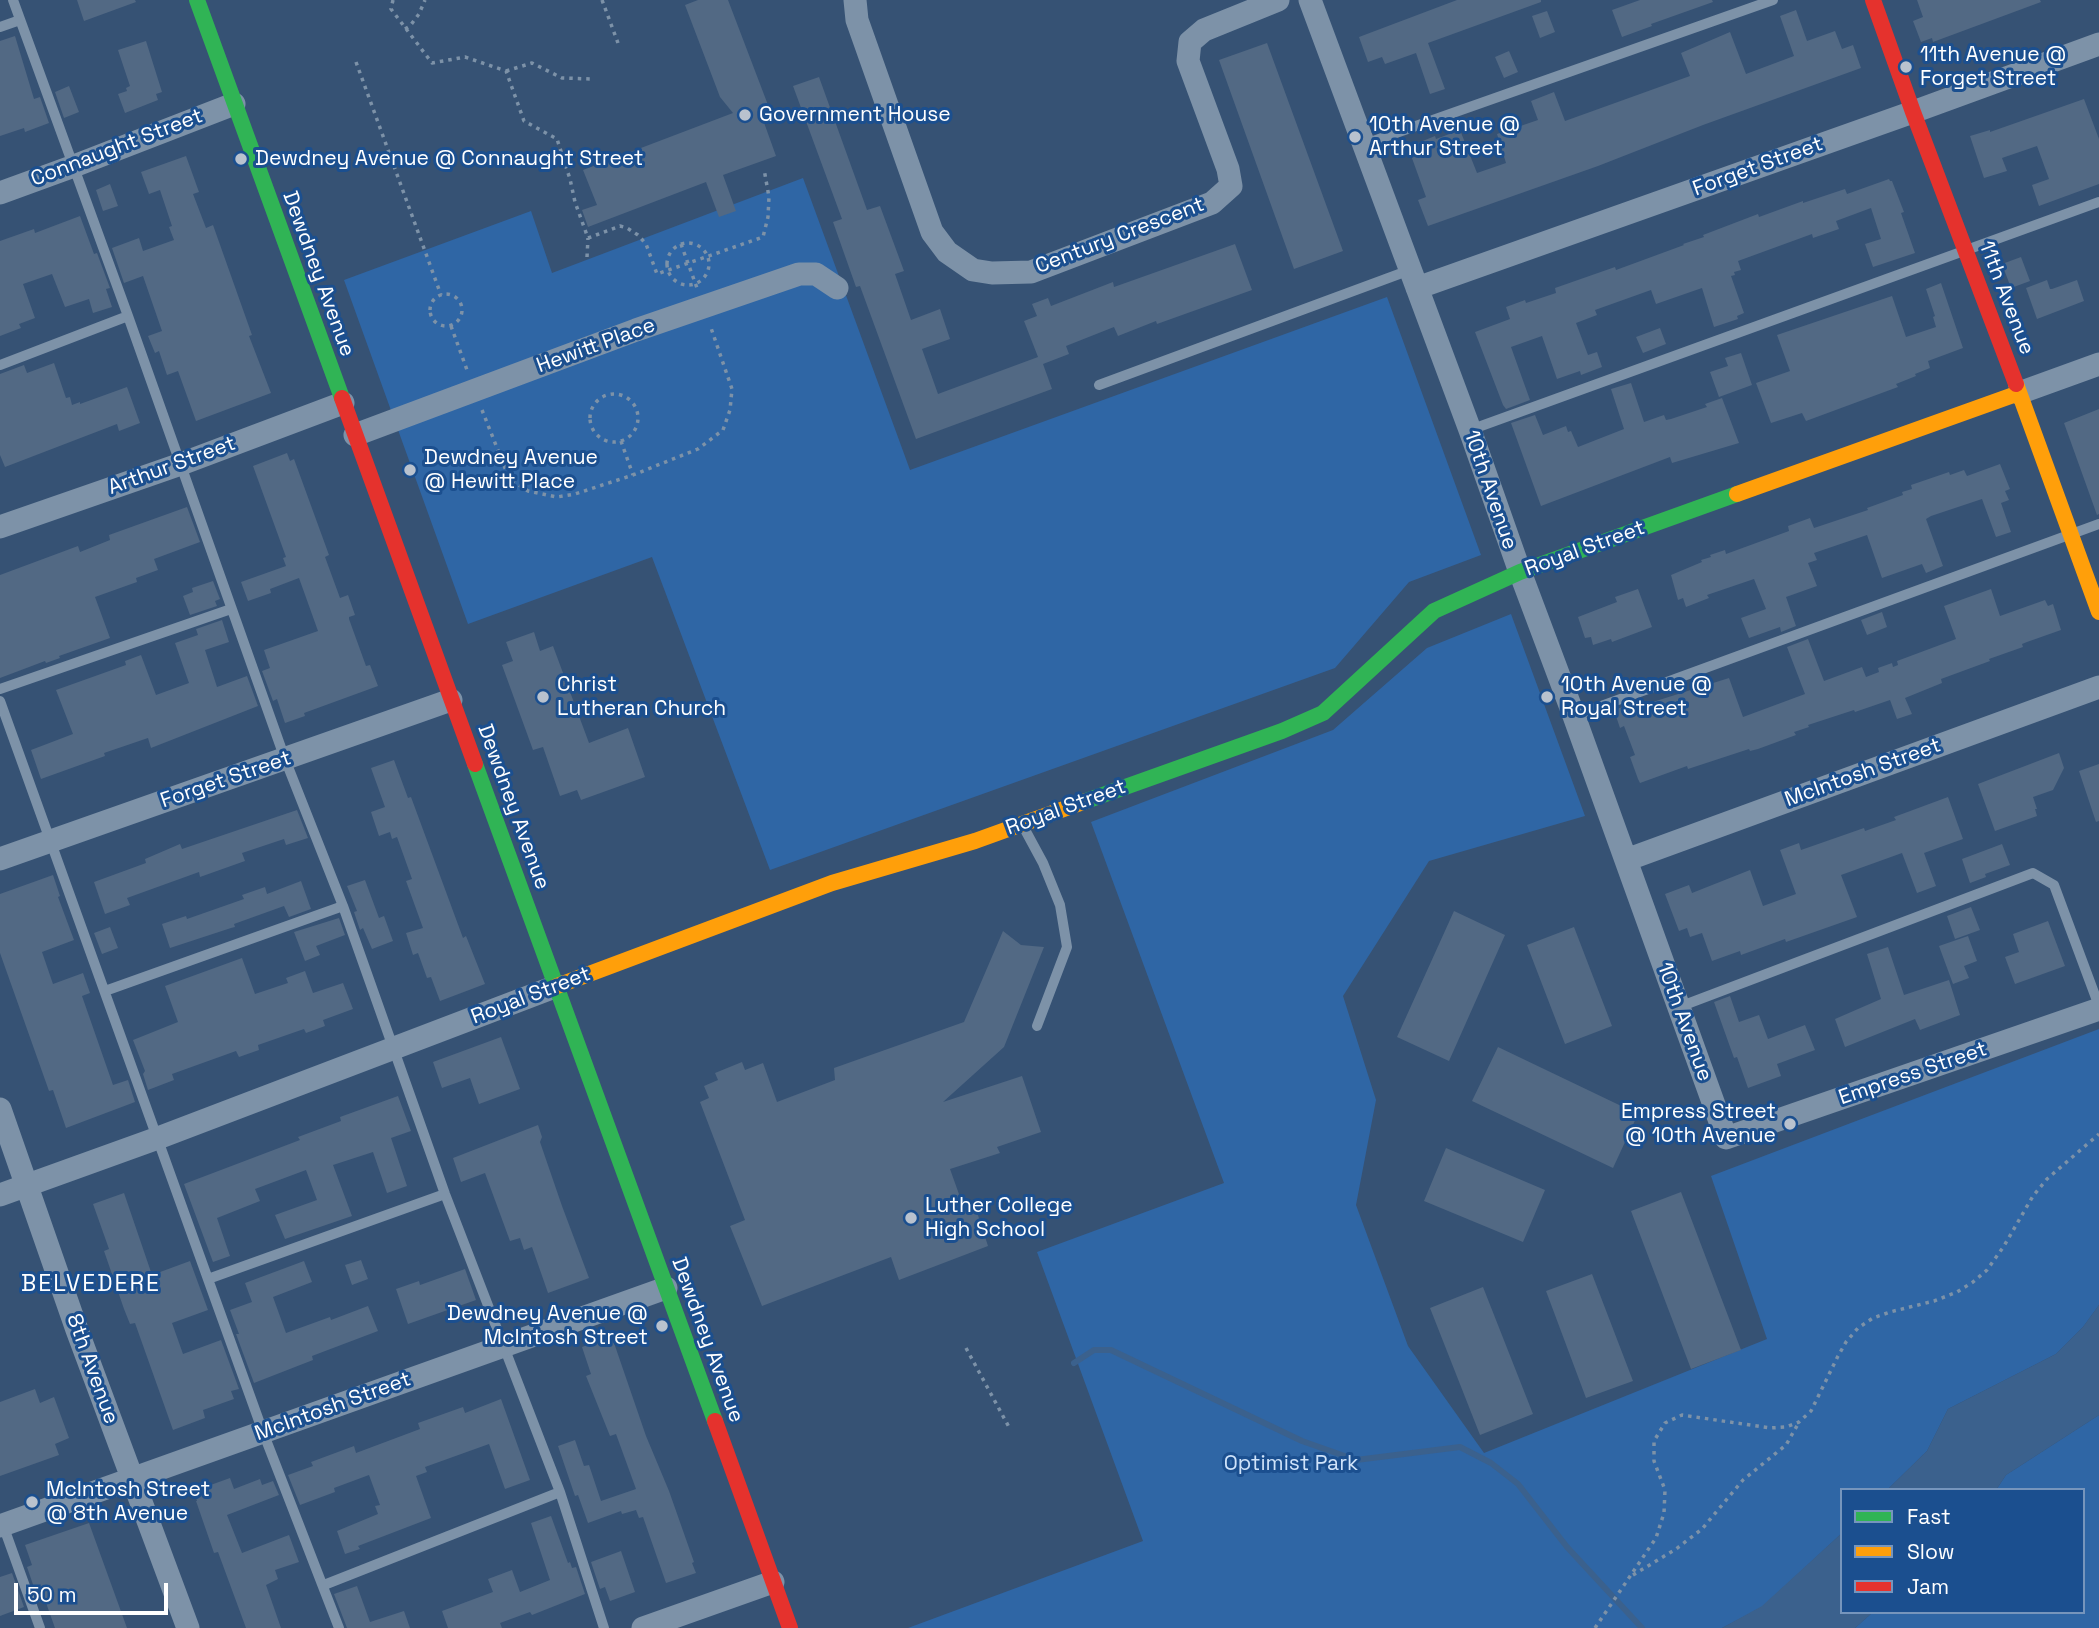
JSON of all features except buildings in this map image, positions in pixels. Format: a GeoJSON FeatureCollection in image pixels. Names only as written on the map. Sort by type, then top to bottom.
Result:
{"type":"FeatureCollection","features":[{"type":"Feature","properties":{"kind":"street","name":"Dewdney Avenue"},"geometry":{"type":"LineString","coordinates":[[197,0],[790,1628]]}},
{"type":"Feature","properties":{"kind":"street","name":"Century Crescent"},"geometry":{"type":"LineString","coordinates":[[855,0],[857,20],[932,232],[947,252],[972,270],[1031,272],[1212,203],[1231,186],[1228,169],[1188,61],[1190,42],[1203,30],[1278,0]]}},
{"type":"Feature","properties":{"kind":"street","name":"10th Avenue"},"geometry":{"type":"LineString","coordinates":[[1311,0],[1726,1138]]}},
{"type":"Feature","properties":{"kind":"street","name":"11th Avenue"},"geometry":{"type":"LineString","coordinates":[[1873,0],[2099,612]]}},
{"type":"Feature","properties":{"kind":"street","name":"Forget Street"},"geometry":{"type":"LineString","coordinates":[[1414,279],[1913,112],[2099,44]]}},
{"type":"Feature","properties":{"kind":"street","name":"Connaught Street"},"geometry":{"type":"LineString","coordinates":[[0,192],[234,104]]}},
{"type":"Feature","properties":{"kind":"street","name":"Hewitt Place"},"geometry":{"type":"LineString","coordinates":[[355,435],[636,330],[799,274],[816,274],[837,288]]}},
{"type":"Feature","properties":{"kind":"street","name":"Royal Street"},"geometry":{"type":"LineString","coordinates":[[0,1195],[158,1138],[832,883],[975,841],[1282,730],[1323,713],[1434,611],[1520,572],[2099,364]]}},
{"type":"Feature","properties":{"kind":"street","name":"Arthur Street"},"geometry":{"type":"LineString","coordinates":[[0,527],[343,403]]}},
{"type":"Feature","properties":{"kind":"street","name":"McIntosh Street"},"geometry":{"type":"LineString","coordinates":[[1626,860],[2099,687]]}},
{"type":"Feature","properties":{"kind":"street","name":"Forget Street"},"geometry":{"type":"LineString","coordinates":[[0,859],[451,700]]}},
{"type":"Feature","properties":{"kind":"street","name":"Empress Street"},"geometry":{"type":"LineString","coordinates":[[1726,1138],[2099,1007]]}},
{"type":"Feature","properties":{"kind":"street","name":"8th Avenue"},"geometry":{"type":"LineString","coordinates":[[0,1110],[77,1329],[188,1628]]}},
{"type":"Feature","properties":{"kind":"street","name":"McIntosh Street"},"geometry":{"type":"LineString","coordinates":[[1,1526],[666,1288]]}},
{"type":"Feature","properties":{"kind":"street"},"geometry":{"type":"LineString","coordinates":[[643,1628],[773,1582]]}},
{"type":"Feature","properties":{"kind":"lane"},"geometry":{"type":"LineString","coordinates":[[13,0],[285,759],[343,906],[502,1346],[560,1492],[604,1628]]}},
{"type":"Feature","properties":{"kind":"lane"},"geometry":{"type":"LineString","coordinates":[[1362,145],[1773,0]]}},
{"type":"Feature","properties":{"kind":"lane"},"geometry":{"type":"LineString","coordinates":[[0,27],[20,20]]}},
{"type":"Feature","properties":{"kind":"lane"},"geometry":{"type":"LineString","coordinates":[[1470,430],[2099,202]]}},
{"type":"Feature","properties":{"kind":"lane"},"geometry":{"type":"LineString","coordinates":[[1099,385],[1414,279]]}},
{"type":"Feature","properties":{"kind":"lane"},"geometry":{"type":"LineString","coordinates":[[0,365],[128,316]]}},
{"type":"Feature","properties":{"kind":"lane"},"geometry":{"type":"LineString","coordinates":[[1574,716],[2099,524]]}},
{"type":"Feature","properties":{"kind":"lane"},"geometry":{"type":"LineString","coordinates":[[0,689],[231,610]]}},
{"type":"Feature","properties":{"kind":"lane"},"geometry":{"type":"LineString","coordinates":[[0,701],[262,1432],[339,1628]]}},
{"type":"Feature","properties":{"kind":"lane"},"geometry":{"type":"LineString","coordinates":[[1022,824],[1043,863],[1060,905],[1067,947],[1037,1026]]}},
{"type":"Feature","properties":{"kind":"lane"},"geometry":{"type":"LineString","coordinates":[[1679,1007],[2033,873],[2054,885],[2099,1007]]}},
{"type":"Feature","properties":{"kind":"lane"},"geometry":{"type":"LineString","coordinates":[[105,991],[343,906]]}},
{"type":"Feature","properties":{"kind":"lane"},"geometry":{"type":"LineString","coordinates":[[208,1279],[445,1194]]}},
{"type":"Feature","properties":{"kind":"lane"},"geometry":{"type":"LineString","coordinates":[[324,1585],[560,1492]]}},
{"type":"Feature","properties":{"kind":"lane"},"geometry":{"type":"LineString","coordinates":[[1,1526],[40,1628]]}},
{"type":"Feature","properties":{"kind":"path"},"geometry":{"type":"LineString","coordinates":[[393,0],[391,9],[432,63],[465,57],[506,71],[533,63],[562,78],[592,79]]}},
{"type":"Feature","properties":{"kind":"path"},"geometry":{"type":"LineString","coordinates":[[405,29],[419,14],[425,0]]}},
{"type":"Feature","properties":{"kind":"path"},"geometry":{"type":"LineString","coordinates":[[602,0],[618,43]]}},
{"type":"Feature","properties":{"kind":"path"},"geometry":{"type":"LineString","coordinates":[[356,62],[441,295]]}},
{"type":"Feature","properties":{"kind":"path"},"geometry":{"type":"LineString","coordinates":[[506,71],[524,121],[557,139],[588,238],[587,257]]}},
{"type":"Feature","properties":{"kind":"path"},"geometry":{"type":"LineString","coordinates":[[588,238],[620,226],[627,228],[646,244],[657,274],[763,237],[769,197],[764,169]]}},
{"type":"Feature","properties":{"kind":"path"},"geometry":{"type":"LineString","coordinates":[[451,326],[505,468],[514,482],[528,491],[557,497],[575,494],[633,475],[698,449],[723,430],[730,410],[732,389],[681,244]]}},
{"type":"Feature","properties":{"kind":"path"},"geometry":{"type":"LineString","coordinates":[[681,244],[697,245],[708,257],[710,265],[707,273],[695,284],[679,283],[672,278],[668,270],[669,254],[681,244]]}},
{"type":"Feature","properties":{"kind":"path"},"geometry":{"type":"LineString","coordinates":[[449,294],[457,298],[461,305],[463,313],[459,321],[451,326],[439,324],[431,315],[432,303],[441,295],[449,294]]}},
{"type":"Feature","properties":{"kind":"path"},"geometry":{"type":"LineString","coordinates":[[607,394],[624,395],[636,407],[639,416],[633,433],[621,441],[609,442],[601,438],[591,426],[593,405],[607,394]]}},
{"type":"Feature","properties":{"kind":"path"},"geometry":{"type":"LineString","coordinates":[[621,441],[633,475]]}},
{"type":"Feature","properties":{"kind":"path"},"geometry":{"type":"LineString","coordinates":[[1630,1577],[1676,1549],[1702,1529],[1743,1480],[1786,1445],[1799,1422],[1811,1411],[1838,1356],[1858,1328],[1873,1318],[1934,1301],[1973,1282],[1987,1270],[2004,1247],[2040,1187],[2099,1134]]}},
{"type":"Feature","properties":{"kind":"path"},"geometry":{"type":"LineString","coordinates":[[966,1348],[1010,1429]]}},
{"type":"Feature","properties":{"kind":"path"},"geometry":{"type":"LineString","coordinates":[[1595,1628],[1656,1538],[1664,1513],[1665,1490],[1654,1461],[1654,1441],[1665,1423],[1682,1415],[1770,1428],[1786,1427],[1799,1422]]}},
{"type":"Feature","properties":{"kind":"green space"},"geometry":{"type":"Polygon","coordinates":[[[803,178],[910,470],[1387,297],[1481,555],[1409,582],[1335,668],[770,870],[652,557],[468,624],[344,280],[531,211],[552,273],[803,178]]]}},
{"type":"Feature","properties":{"kind":"green space","name":"Optimist Park"},"geometry":{"type":"Polygon","coordinates":[[[1511,614],[1585,816],[1429,861],[1343,996],[1376,1100],[1356,1205],[1408,1346],[1484,1453],[1767,1339],[1711,1176],[2099,1029],[2099,1305],[2083,1327],[2056,1354],[1948,1409],[1927,1451],[1889,1488],[1840,1488],[1840,1535],[1762,1607],[1722,1628],[908,1628],[1143,1541],[1037,1252],[1224,1183],[1091,822],[1333,730],[1427,648],[1511,614]]]}},
{"type":"Feature","properties":{"kind":"green space"},"geometry":{"type":"Polygon","coordinates":[[[2099,1415],[2099,1628],[1855,1628],[1871,1614],[2085,1614],[2085,1488],[1997,1488],[2006,1475],[2099,1415]]]}},
{"type":"Feature","properties":{"kind":"shaded area"},"geometry":{"type":"Polygon","coordinates":[[[2099,1305],[2099,1415],[2006,1475],[1997,1488],[1889,1488],[1927,1451],[1948,1409],[2056,1354],[2083,1327],[2099,1305]]]}},
{"type":"Feature","properties":{"kind":"shaded area"},"geometry":{"type":"Polygon","coordinates":[[[1840,1535],[1840,1614],[1871,1614],[1855,1628],[1722,1628],[1762,1606],[1840,1535]]]}},
{"type":"Feature","properties":{"kind":"waterway"},"geometry":{"type":"LineString","coordinates":[[1074,1363],[1094,1350],[1111,1350],[1302,1441],[1356,1460],[1460,1447],[1491,1463],[1518,1484],[1567,1547],[1642,1628]]}},
{"type":"Feature","properties":{"kind":"traffic: fast"},"geometry":{"type":"LineString","coordinates":[[197,0],[342,398]]}},
{"type":"Feature","properties":{"kind":"traffic: fast"},"geometry":{"type":"LineString","coordinates":[[1086,801],[1282,731],[1323,713],[1434,611],[1520,572],[1737,494]]}},
{"type":"Feature","properties":{"kind":"traffic: fast"},"geometry":{"type":"LineString","coordinates":[[475,764],[715,1421]]}},
{"type":"Feature","properties":{"kind":"traffic: slow"},"geometry":{"type":"LineString","coordinates":[[2016,384],[2099,612]]}},
{"type":"Feature","properties":{"kind":"traffic: slow"},"geometry":{"type":"LineString","coordinates":[[1737,494],[2019,393]]}},
{"type":"Feature","properties":{"kind":"traffic: slow"},"geometry":{"type":"LineString","coordinates":[[557,986],[832,883],[975,841],[1086,801]]}},
{"type":"Feature","properties":{"kind":"traffic: jam"},"geometry":{"type":"LineString","coordinates":[[1873,0],[2016,384]]}},
{"type":"Feature","properties":{"kind":"traffic: jam"},"geometry":{"type":"LineString","coordinates":[[342,398],[475,764]]}},
{"type":"Feature","properties":{"kind":"traffic: jam"},"geometry":{"type":"LineString","coordinates":[[715,1421],[790,1628]]}},
{"type":"Feature","properties":{"kind":"place","name":"11th Avenue @ Forget Street"},"geometry":{"type":"Point","coordinates":[1906,67]}},
{"type":"Feature","properties":{"kind":"place","name":"Government House"},"geometry":{"type":"Point","coordinates":[745,115]}},
{"type":"Feature","properties":{"kind":"place","name":"10th Avenue @ Arthur Street"},"geometry":{"type":"Point","coordinates":[1355,137]}},
{"type":"Feature","properties":{"kind":"place","name":"Dewdney Avenue @ Connaught Street"},"geometry":{"type":"Point","coordinates":[241,159]}},
{"type":"Feature","properties":{"kind":"place","name":"Dewdney Avenue @ Hewitt Place"},"geometry":{"type":"Point","coordinates":[410,470]}},
{"type":"Feature","properties":{"kind":"place","name":"Christ Lutheran Church"},"geometry":{"type":"Point","coordinates":[543,697]}},
{"type":"Feature","properties":{"kind":"place","name":"10th Avenue @ Royal Street"},"geometry":{"type":"Point","coordinates":[1547,697]}},
{"type":"Feature","properties":{"kind":"place","name":"Empress Street @ 10th Avenue"},"geometry":{"type":"Point","coordinates":[1790,1124]}},
{"type":"Feature","properties":{"kind":"place","name":"Luther College High School"},"geometry":{"type":"Point","coordinates":[911,1218]}},
{"type":"Feature","properties":{"kind":"place","name":"Dewdney Avenue @ McIntosh Street"},"geometry":{"type":"Point","coordinates":[662,1326]}},
{"type":"Feature","properties":{"kind":"place","name":"McIntosh Street @ 8th Avenue"},"geometry":{"type":"Point","coordinates":[32,1502]}},
{"type":"Feature","properties":{"kind":"district","name":"BELVEDERE"},"geometry":{"type":"Point","coordinates":[91,1285]}}]}
